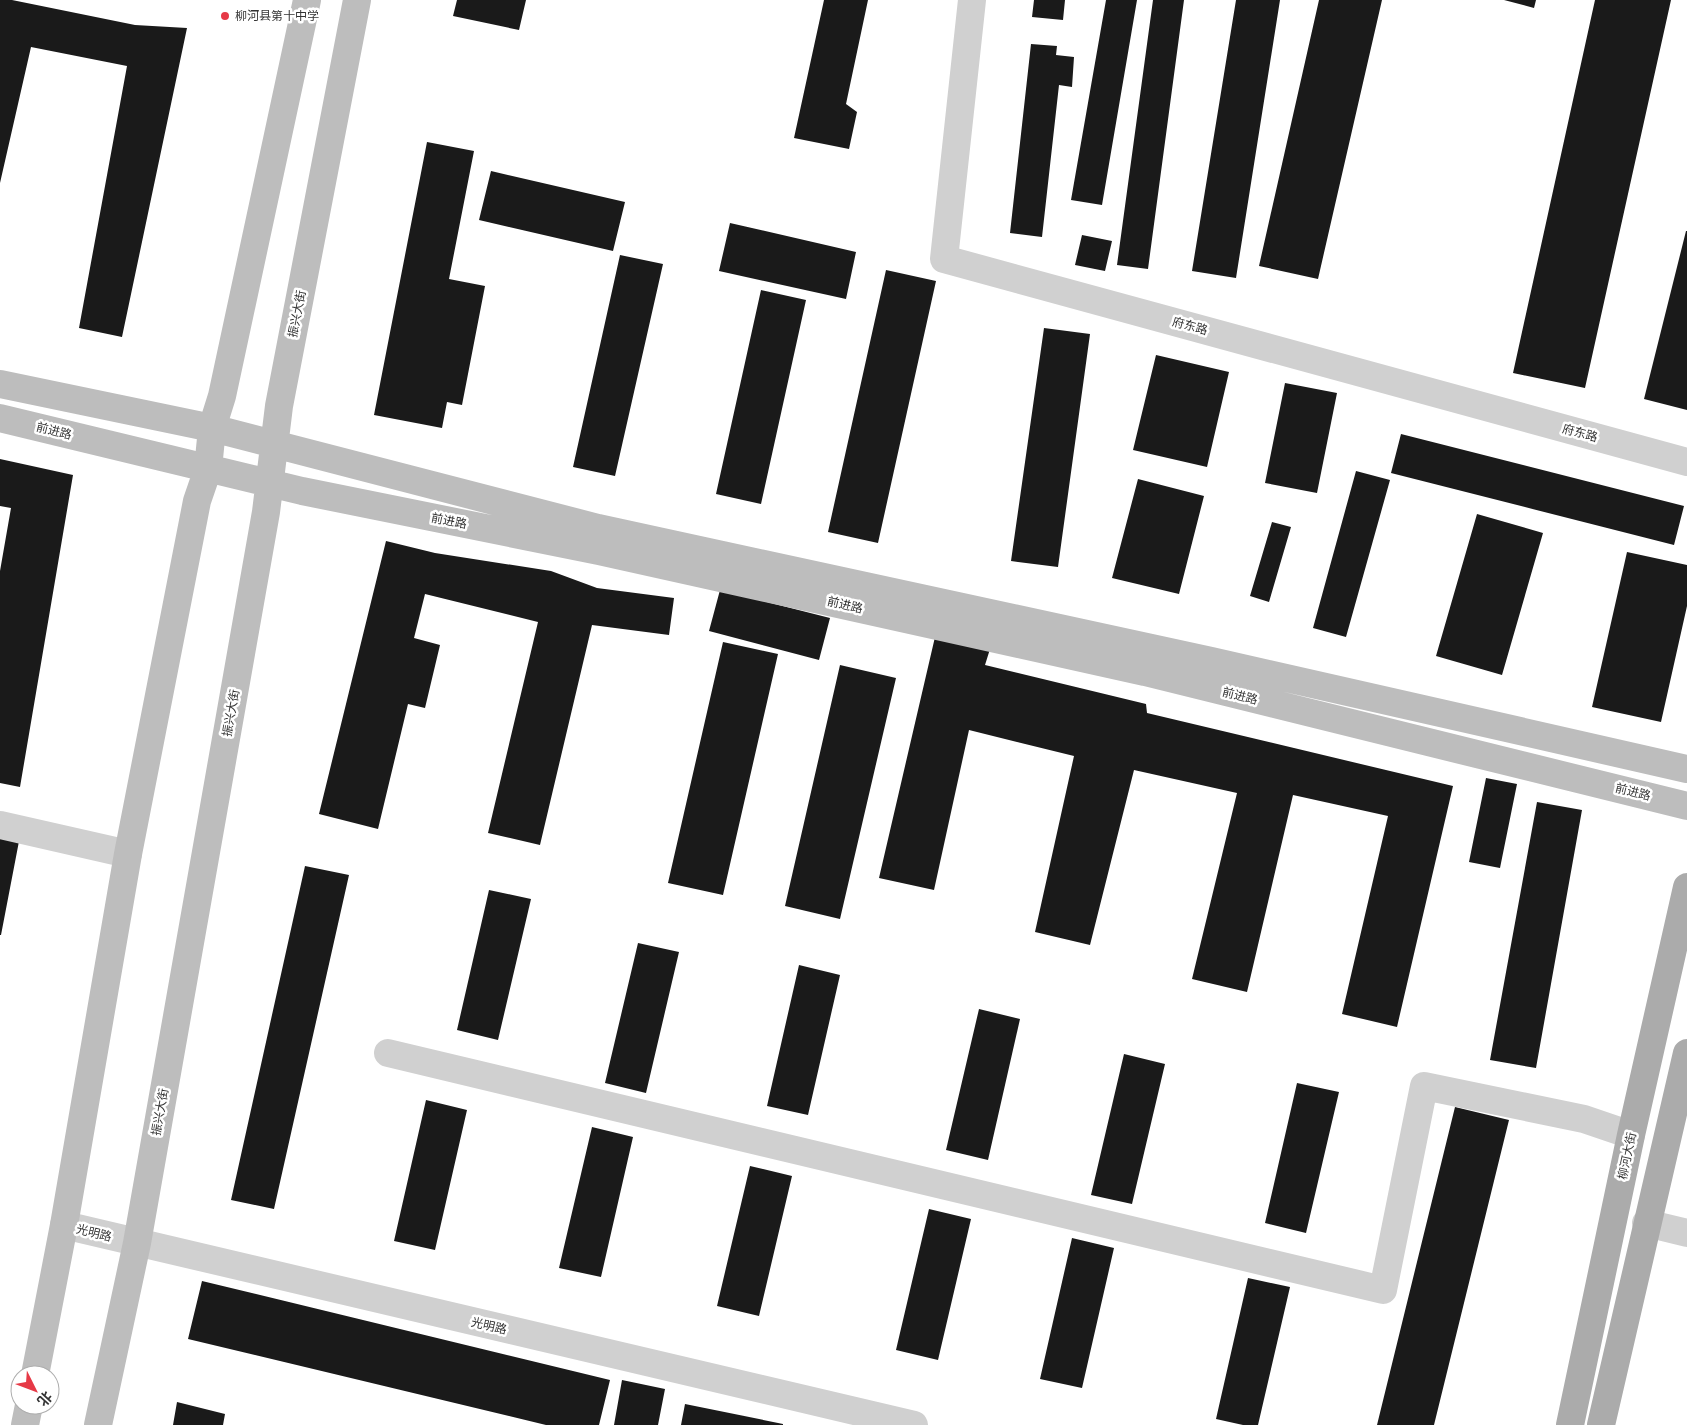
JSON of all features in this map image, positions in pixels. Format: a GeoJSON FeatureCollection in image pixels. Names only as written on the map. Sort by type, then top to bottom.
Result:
{"type":"FeatureCollection","features":[{"type":"Feature","properties":{"kind":"main road","name":"柳河大街"},"geometry":{"type":"LineString","coordinates":[[1570,1425],[1631,1135],[1687,887]]}},
{"type":"Feature","properties":{"kind":"main road"},"geometry":{"type":"LineString","coordinates":[[1601,1425],[1646,1223],[1687,1054]]}},
{"type":"Feature","properties":{"kind":"street"},"geometry":{"type":"LineString","coordinates":[[37,1365],[64,1225],[128,854],[197,501],[208,469],[212,428],[222,396],[306,0]]}},
{"type":"Feature","properties":{"kind":"street","name":"振兴大街"},"geometry":{"type":"LineString","coordinates":[[98,1425],[137,1243],[270,484],[281,396],[357,0]]}},
{"type":"Feature","properties":{"kind":"street","name":"府东路"},"geometry":{"type":"LineString","coordinates":[[972,0],[944,259],[1687,462]]}},
{"type":"Feature","properties":{"kind":"street","name":"前进路"},"geometry":{"type":"LineString","coordinates":[[0,384],[212,428],[275,446],[598,528],[1211,661],[1687,769]]}},
{"type":"Feature","properties":{"kind":"street","name":"前进路"},"geometry":{"type":"LineString","coordinates":[[0,418],[270,484],[599,551],[1135,670],[1687,806]]}},
{"type":"Feature","properties":{"kind":"street"},"geometry":{"type":"LineString","coordinates":[[0,824],[128,854]]}},
{"type":"Feature","properties":{"kind":"street"},"geometry":{"type":"LineString","coordinates":[[388,1053],[1383,1290],[1424,1086],[1584,1119],[1631,1135]]}},
{"type":"Feature","properties":{"kind":"street"},"geometry":{"type":"LineString","coordinates":[[1646,1223],[1687,1233]]}},
{"type":"Feature","properties":{"kind":"street","name":"光明路"},"geometry":{"type":"LineString","coordinates":[[64,1225],[914,1425]]}},
{"type":"Feature","properties":{"kind":"building"},"geometry":{"type":"Polygon","coordinates":[[[0,0],[12,0],[135,25],[187,28],[122,337],[79,328],[127,66],[31,47],[0,183],[0,0]]]}},
{"type":"Feature","properties":{"kind":"building"},"geometry":{"type":"Polygon","coordinates":[[[457,0],[526,0],[519,30],[453,16],[457,0]]]}},
{"type":"Feature","properties":{"kind":"building"},"geometry":{"type":"Polygon","coordinates":[[[824,0],[868,0],[846,104],[857,112],[849,149],[794,138],[824,0]]]}},
{"type":"Feature","properties":{"kind":"building"},"geometry":{"type":"Polygon","coordinates":[[[1034,0],[1065,0],[1063,20],[1032,17],[1034,0]]]}},
{"type":"Feature","properties":{"kind":"building"},"geometry":{"type":"Polygon","coordinates":[[[1106,0],[1137,0],[1102,205],[1071,200],[1106,0]]]}},
{"type":"Feature","properties":{"kind":"building"},"geometry":{"type":"Polygon","coordinates":[[[1153,0],[1184,0],[1148,269],[1117,265],[1153,0]]]}},
{"type":"Feature","properties":{"kind":"building"},"geometry":{"type":"Polygon","coordinates":[[[1236,0],[1280,0],[1236,278],[1192,271],[1236,0]]]}},
{"type":"Feature","properties":{"kind":"building"},"geometry":{"type":"Polygon","coordinates":[[[1319,0],[1382,0],[1318,279],[1259,266],[1319,0]]]}},
{"type":"Feature","properties":{"kind":"building"},"geometry":{"type":"Polygon","coordinates":[[[1504,0],[1536,0],[1534,8],[1504,0]]]}},
{"type":"Feature","properties":{"kind":"building"},"geometry":{"type":"Polygon","coordinates":[[[1595,0],[1671,0],[1585,388],[1513,373],[1595,0]]]}},
{"type":"Feature","properties":{"kind":"building"},"geometry":{"type":"Polygon","coordinates":[[[1031,44],[1057,46],[1056,55],[1074,57],[1072,87],[1059,85],[1042,237],[1010,233],[1031,44]]]}},
{"type":"Feature","properties":{"kind":"building"},"geometry":{"type":"Polygon","coordinates":[[[427,142],[474,151],[449,279],[485,286],[462,405],[447,402],[442,428],[374,415],[427,142]]]}},
{"type":"Feature","properties":{"kind":"building"},"geometry":{"type":"Polygon","coordinates":[[[491,171],[625,202],[613,251],[479,220],[491,171]]]}},
{"type":"Feature","properties":{"kind":"building"},"geometry":{"type":"Polygon","coordinates":[[[730,223],[856,252],[846,299],[719,271],[730,223]]]}},
{"type":"Feature","properties":{"kind":"building"},"geometry":{"type":"Polygon","coordinates":[[[1687,231],[1687,410],[1644,399],[1687,231]]]}},
{"type":"Feature","properties":{"kind":"building"},"geometry":{"type":"Polygon","coordinates":[[[1082,235],[1112,241],[1105,271],[1075,265],[1082,235]]]}},
{"type":"Feature","properties":{"kind":"building"},"geometry":{"type":"Polygon","coordinates":[[[620,255],[663,264],[615,476],[573,467],[620,255]]]}},
{"type":"Feature","properties":{"kind":"building"},"geometry":{"type":"Polygon","coordinates":[[[886,270],[936,281],[878,543],[828,532],[886,270]]]}},
{"type":"Feature","properties":{"kind":"building"},"geometry":{"type":"Polygon","coordinates":[[[761,290],[806,300],[761,504],[716,494],[761,290]]]}},
{"type":"Feature","properties":{"kind":"building"},"geometry":{"type":"Polygon","coordinates":[[[1044,328],[1090,334],[1058,567],[1011,561],[1044,328]]]}},
{"type":"Feature","properties":{"kind":"building"},"geometry":{"type":"Polygon","coordinates":[[[1156,355],[1229,372],[1207,467],[1133,450],[1156,355]]]}},
{"type":"Feature","properties":{"kind":"building"},"geometry":{"type":"Polygon","coordinates":[[[1285,383],[1337,393],[1317,493],[1265,483],[1285,383]]]}},
{"type":"Feature","properties":{"kind":"building"},"geometry":{"type":"Polygon","coordinates":[[[1401,434],[1684,506],[1674,545],[1391,473],[1401,434]]]}},
{"type":"Feature","properties":{"kind":"building"},"geometry":{"type":"Polygon","coordinates":[[[0,459],[73,475],[20,787],[0,783],[0,571],[11,508],[0,506],[0,459]]]}},
{"type":"Feature","properties":{"kind":"building"},"geometry":{"type":"Polygon","coordinates":[[[1356,471],[1390,480],[1346,637],[1313,628],[1356,471]]]}},
{"type":"Feature","properties":{"kind":"building"},"geometry":{"type":"Polygon","coordinates":[[[1138,479],[1204,496],[1179,594],[1112,578],[1138,479]]]}},
{"type":"Feature","properties":{"kind":"building"},"geometry":{"type":"Polygon","coordinates":[[[1477,514],[1543,533],[1502,675],[1436,656],[1477,514]]]}},
{"type":"Feature","properties":{"kind":"building"},"geometry":{"type":"Polygon","coordinates":[[[1272,522],[1291,527],[1269,602],[1250,596],[1272,522]]]}},
{"type":"Feature","properties":{"kind":"building"},"geometry":{"type":"Polygon","coordinates":[[[386,541],[435,553],[551,571],[597,588],[674,598],[669,635],[592,625],[540,845],[488,833],[538,622],[425,594],[414,638],[440,645],[425,708],[408,704],[378,829],[319,814],[386,541]]]}},
{"type":"Feature","properties":{"kind":"building"},"geometry":{"type":"Polygon","coordinates":[[[1627,552],[1687,565],[1687,606],[1661,722],[1592,707],[1627,552]]]}},
{"type":"Feature","properties":{"kind":"building"},"geometry":{"type":"Polygon","coordinates":[[[720,590],[830,618],[819,660],[709,631],[720,590]]]}},
{"type":"Feature","properties":{"kind":"building"},"geometry":{"type":"Polygon","coordinates":[[[935,637],[990,649],[985,665],[1146,704],[1147,713],[1453,786],[1397,1027],[1342,1014],[1388,816],[1293,795],[1247,992],[1192,979],[1237,793],[1134,770],[1090,945],[1035,932],[1074,756],[969,730],[934,890],[879,878],[935,637]]]}},
{"type":"Feature","properties":{"kind":"building"},"geometry":{"type":"Polygon","coordinates":[[[723,642],[778,654],[723,895],[668,883],[723,642]]]}},
{"type":"Feature","properties":{"kind":"building"},"geometry":{"type":"Polygon","coordinates":[[[840,665],[896,678],[840,919],[785,906],[840,665]]]}},
{"type":"Feature","properties":{"kind":"building"},"geometry":{"type":"Polygon","coordinates":[[[1486,778],[1517,784],[1500,868],[1469,862],[1486,778]]]}},
{"type":"Feature","properties":{"kind":"building"},"geometry":{"type":"Polygon","coordinates":[[[1537,802],[1582,810],[1536,1068],[1490,1060],[1537,802]]]}},
{"type":"Feature","properties":{"kind":"building"},"geometry":{"type":"Polygon","coordinates":[[[0,832],[20,836],[1,935],[0,935],[0,832]]]}},
{"type":"Feature","properties":{"kind":"building"},"geometry":{"type":"Polygon","coordinates":[[[305,866],[349,875],[274,1209],[231,1200],[305,866]]]}},
{"type":"Feature","properties":{"kind":"building"},"geometry":{"type":"Polygon","coordinates":[[[489,890],[531,899],[498,1040],[457,1030],[489,890]]]}},
{"type":"Feature","properties":{"kind":"building"},"geometry":{"type":"Polygon","coordinates":[[[638,943],[679,952],[646,1093],[605,1083],[638,943]]]}},
{"type":"Feature","properties":{"kind":"building"},"geometry":{"type":"Polygon","coordinates":[[[799,965],[840,975],[808,1115],[767,1106],[799,965]]]}},
{"type":"Feature","properties":{"kind":"building"},"geometry":{"type":"Polygon","coordinates":[[[979,1009],[1020,1019],[988,1160],[946,1150],[979,1009]]]}},
{"type":"Feature","properties":{"kind":"building"},"geometry":{"type":"Polygon","coordinates":[[[1124,1054],[1165,1064],[1132,1204],[1091,1195],[1124,1054]]]}},
{"type":"Feature","properties":{"kind":"building"},"geometry":{"type":"Polygon","coordinates":[[[1297,1083],[1339,1092],[1306,1233],[1265,1223],[1297,1083]]]}},
{"type":"Feature","properties":{"kind":"building"},"geometry":{"type":"Polygon","coordinates":[[[426,1100],[467,1110],[435,1250],[394,1241],[426,1100]]]}},
{"type":"Feature","properties":{"kind":"building"},"geometry":{"type":"Polygon","coordinates":[[[1455,1107],[1509,1120],[1434,1425],[1377,1425],[1455,1107]]]}},
{"type":"Feature","properties":{"kind":"building"},"geometry":{"type":"Polygon","coordinates":[[[592,1127],[633,1137],[601,1277],[559,1268],[592,1127]]]}},
{"type":"Feature","properties":{"kind":"building"},"geometry":{"type":"Polygon","coordinates":[[[750,1166],[792,1176],[759,1316],[717,1306],[750,1166]]]}},
{"type":"Feature","properties":{"kind":"building"},"geometry":{"type":"Polygon","coordinates":[[[929,1209],[971,1219],[938,1360],[896,1350],[929,1209]]]}},
{"type":"Feature","properties":{"kind":"building"},"geometry":{"type":"Polygon","coordinates":[[[1072,1238],[1114,1248],[1082,1388],[1040,1379],[1072,1238]]]}},
{"type":"Feature","properties":{"kind":"building"},"geometry":{"type":"Polygon","coordinates":[[[1248,1278],[1290,1287],[1258,1425],[1243,1425],[1216,1419],[1248,1278]]]}},
{"type":"Feature","properties":{"kind":"building"},"geometry":{"type":"Polygon","coordinates":[[[202,1281],[610,1380],[599,1425],[546,1425],[188,1339],[202,1281]]]}},
{"type":"Feature","properties":{"kind":"building"},"geometry":{"type":"Polygon","coordinates":[[[622,1380],[665,1389],[658,1425],[614,1425],[622,1380]]]}},
{"type":"Feature","properties":{"kind":"building"},"geometry":{"type":"Polygon","coordinates":[[[177,1402],[225,1414],[223,1425],[173,1425],[177,1402]]]}},
{"type":"Feature","properties":{"kind":"building"},"geometry":{"type":"Polygon","coordinates":[[[685,1404],[783,1424],[783,1425],[681,1425],[685,1404]]]}},
{"type":"Feature","properties":{"kind":"place","name":"柳河县第十中学"},"geometry":{"type":"Point","coordinates":[225,16]}}]}
